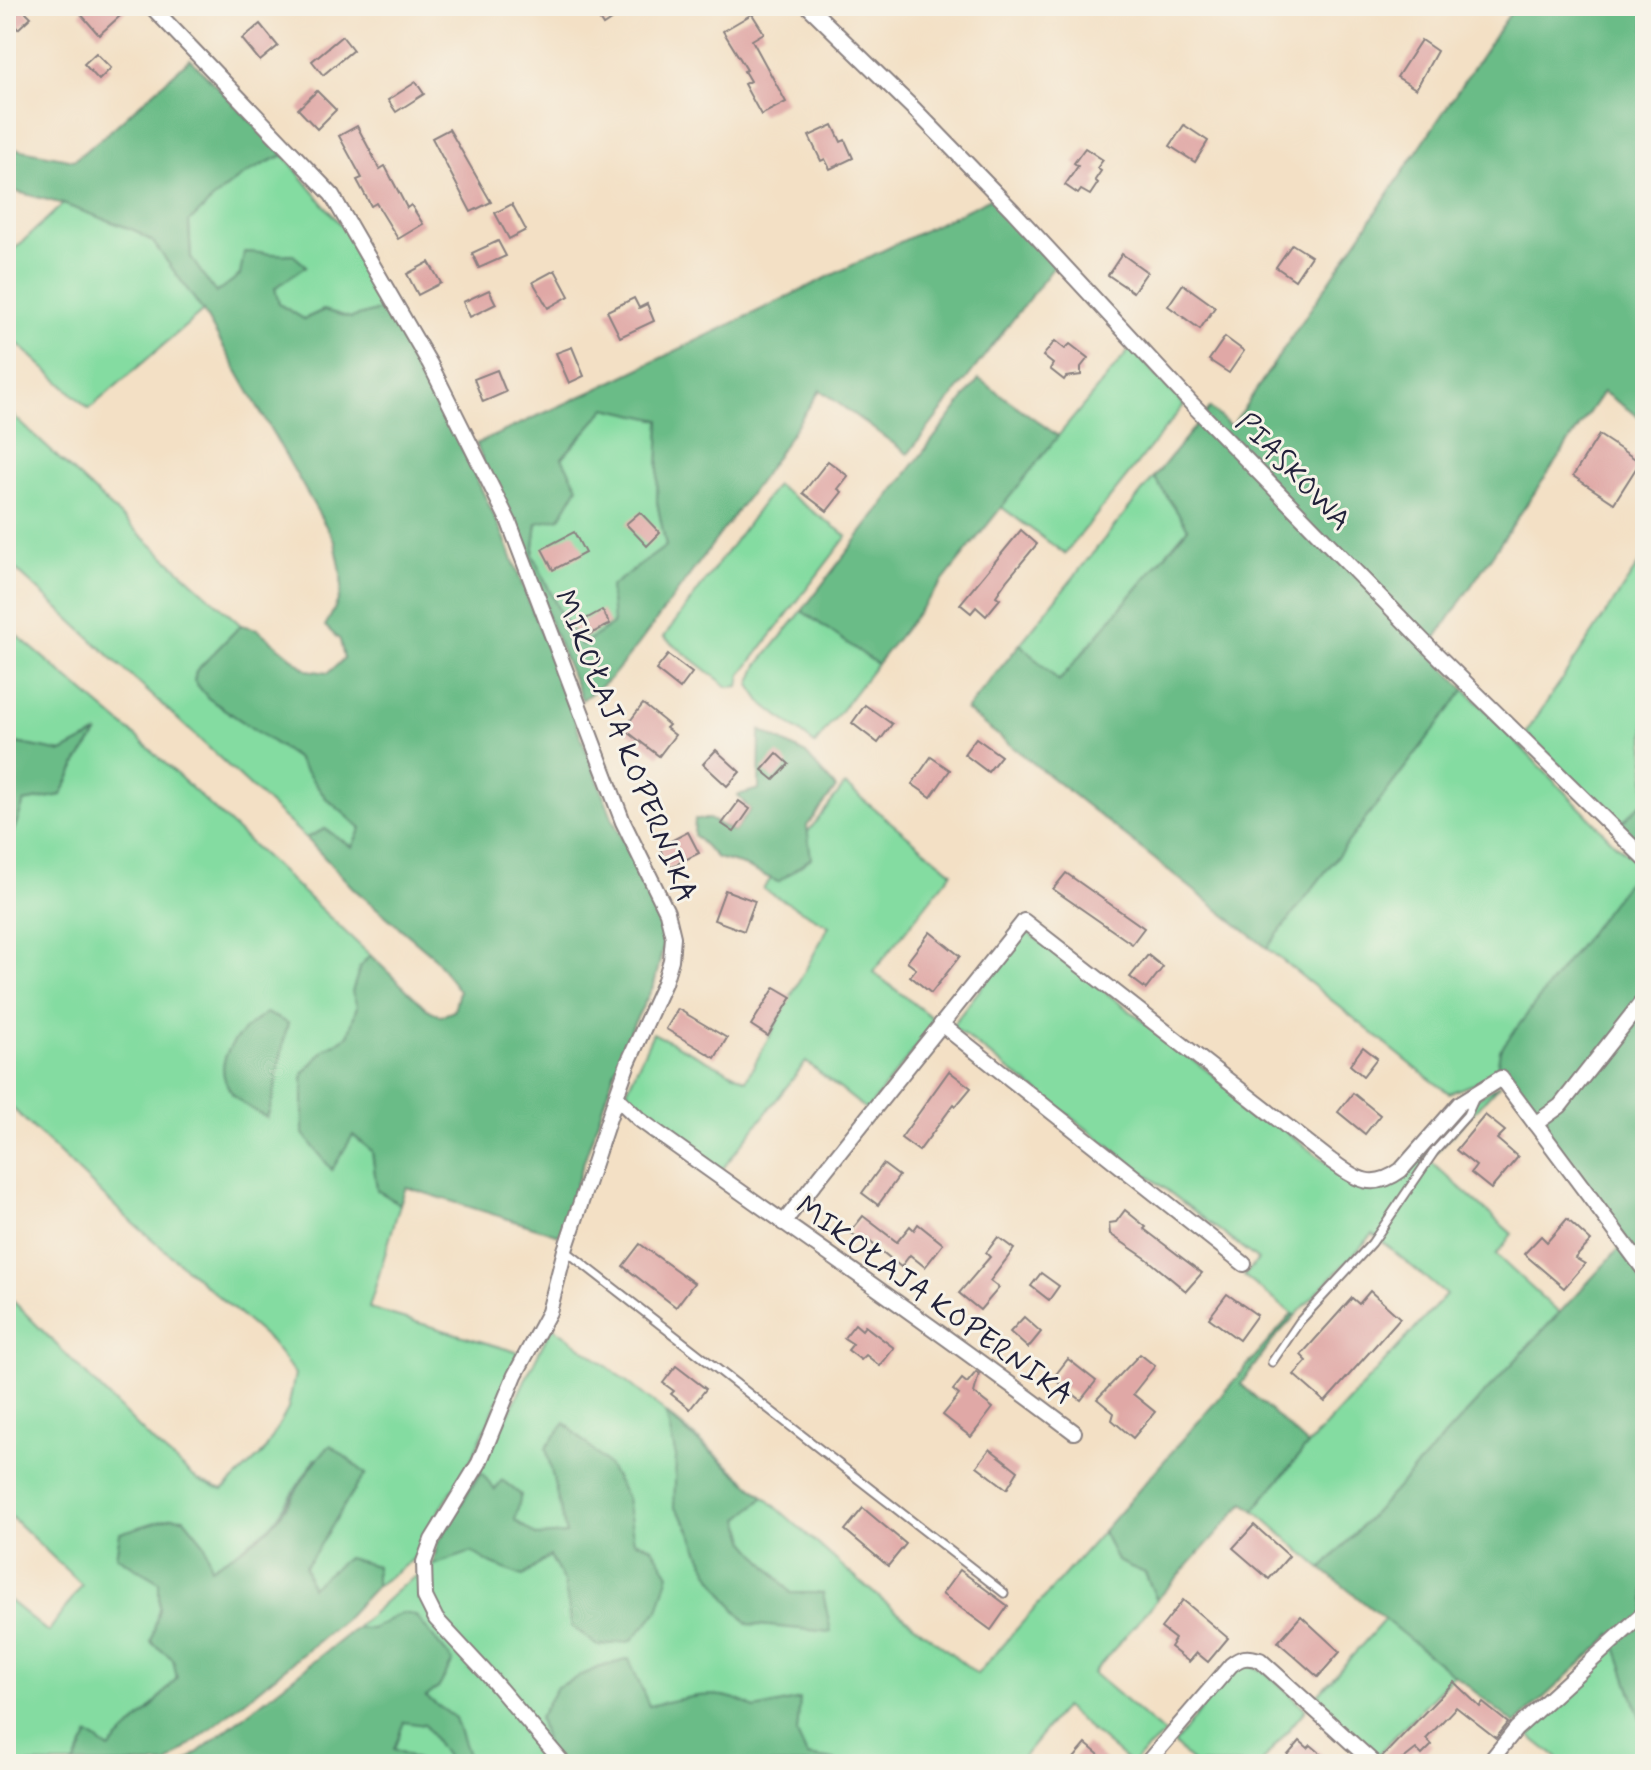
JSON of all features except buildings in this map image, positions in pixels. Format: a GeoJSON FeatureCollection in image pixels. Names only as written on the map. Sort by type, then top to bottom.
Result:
{"type":"FeatureCollection","features":[{"type":"Feature","properties":{"kind":"street","name":"MIKOŁAJA KOPERNIKA"},"geometry":{"type":"LineString","coordinates":[[151,6],[332,195],[430,364],[509,522],[623,822],[667,912],[673,937],[671,960],[664,983],[616,1097],[640,1120],[885,1296],[956,1342],[1074,1432]]}},
{"type":"Feature","properties":{"kind":"street","name":"PIASKOWA"},"geometry":{"type":"LineString","coordinates":[[808,6],[915,110],[1063,262],[1192,404],[1431,649],[1645,859]]}},
{"type":"Feature","properties":{"kind":"street"},"geometry":{"type":"LineString","coordinates":[[783,1223],[1024,921],[1330,1160],[1363,1181],[1392,1177],[1451,1111],[1501,1078],[1645,1271]]}},
{"type":"Feature","properties":{"kind":"street"},"geometry":{"type":"LineString","coordinates":[[1535,1124],[1560,1106],[1645,998]]}},
{"type":"Feature","properties":{"kind":"street"},"geometry":{"type":"LineString","coordinates":[[941,1024],[1244,1264]]}},
{"type":"Feature","properties":{"kind":"street"},"geometry":{"type":"LineString","coordinates":[[564,1764],[436,1619],[425,1597],[424,1562],[432,1540],[479,1463],[515,1375],[539,1334],[557,1288],[565,1250],[616,1097]]}},
{"type":"Feature","properties":{"kind":"street"},"geometry":{"type":"LineString","coordinates":[[1488,1764],[1516,1729],[1645,1612]]}},
{"type":"Feature","properties":{"kind":"street"},"geometry":{"type":"LineString","coordinates":[[1146,1764],[1231,1665],[1249,1656],[1260,1660],[1369,1762]]}},
{"type":"Feature","properties":{"kind":"lane"},"geometry":{"type":"LineString","coordinates":[[1272,1362],[1300,1321],[1372,1243],[1434,1152],[1467,1115],[1477,1092]]}},
{"type":"Feature","properties":{"kind":"lane"},"geometry":{"type":"LineString","coordinates":[[565,1250],[1004,1593]]}},
{"type":"Feature","properties":{"kind":"green space"},"geometry":{"type":"Polygon","coordinates":[[[1515,6],[1645,6],[1645,421],[1603,392],[1427,651],[1465,689],[1267,948],[966,710],[1020,644],[1059,681],[1188,528],[1154,477],[1210,408],[1231,427],[1515,6]]]}},
{"type":"Feature","properties":{"kind":"green space"},"geometry":{"type":"Polygon","coordinates":[[[190,59],[284,155],[255,168],[233,183],[189,222],[191,258],[216,293],[240,275],[244,252],[292,254],[306,266],[275,288],[279,304],[304,319],[324,310],[351,318],[387,308],[444,411],[502,532],[614,822],[660,924],[663,948],[654,985],[632,1027],[615,1070],[559,1235],[406,1187],[400,1204],[377,1190],[372,1151],[353,1135],[332,1170],[303,1134],[303,1074],[324,1050],[348,1036],[357,1006],[352,992],[360,967],[370,955],[427,1009],[441,1016],[454,1011],[459,991],[432,955],[354,889],[306,838],[325,829],[352,847],[361,828],[326,798],[296,758],[208,698],[194,681],[196,671],[241,625],[257,629],[307,670],[328,673],[344,659],[340,640],[325,626],[340,594],[340,567],[335,542],[203,311],[153,242],[134,230],[63,204],[6,189],[6,147],[74,160],[190,59]]]}},
{"type":"Feature","properties":{"kind":"green space"},"geometry":{"type":"Polygon","coordinates":[[[284,155],[347,233],[387,308],[351,318],[323,310],[304,319],[279,304],[274,288],[305,267],[291,254],[276,256],[261,252],[240,275],[215,294],[191,258],[189,222],[232,183],[284,155]]]}},
{"type":"Feature","properties":{"kind":"green space"},"geometry":{"type":"Polygon","coordinates":[[[991,198],[1056,264],[908,454],[820,390],[763,476],[638,645],[610,679],[582,700],[476,444],[593,391],[991,198]],[[606,408],[562,458],[578,487],[560,518],[537,523],[533,555],[561,615],[581,645],[613,624],[610,587],[666,546],[657,502],[660,420],[606,408]]]}},
{"type":"Feature","properties":{"kind":"green space"},"geometry":{"type":"Polygon","coordinates":[[[63,204],[134,230],[153,242],[203,311],[89,409],[6,333],[6,257],[63,204]]]}},
{"type":"Feature","properties":{"kind":"green space"},"geometry":{"type":"Polygon","coordinates":[[[1131,348],[1184,405],[1065,554],[1000,506],[1131,348]]]}},
{"type":"Feature","properties":{"kind":"green space"},"geometry":{"type":"Polygon","coordinates":[[[979,379],[1058,436],[877,664],[802,611],[979,379]]]}},
{"type":"Feature","properties":{"kind":"green space"},"geometry":{"type":"Polygon","coordinates":[[[606,408],[660,420],[657,502],[666,546],[614,624],[580,645],[561,615],[533,555],[537,523],[562,458],[606,408]]]}},
{"type":"Feature","properties":{"kind":"green space"},"geometry":{"type":"Polygon","coordinates":[[[6,409],[241,625],[196,671],[208,698],[296,758],[326,798],[361,828],[352,847],[325,829],[306,838],[6,560],[6,409]]]}},
{"type":"Feature","properties":{"kind":"green space"},"geometry":{"type":"Polygon","coordinates":[[[1154,477],[1188,528],[1059,681],[1020,644],[1154,477]]]}},
{"type":"Feature","properties":{"kind":"green space"},"geometry":{"type":"Polygon","coordinates":[[[776,485],[847,536],[741,675],[739,686],[728,687],[664,637],[776,485]]]}},
{"type":"Feature","properties":{"kind":"green space"},"geometry":{"type":"Polygon","coordinates":[[[1645,555],[1645,800],[1619,825],[1526,733],[1645,555]]]}},
{"type":"Feature","properties":{"kind":"green space"},"geometry":{"type":"Polygon","coordinates":[[[802,611],[877,664],[815,744],[762,703],[750,685],[758,665],[802,611]]]}},
{"type":"Feature","properties":{"kind":"green space"},"geometry":{"type":"Polygon","coordinates":[[[6,626],[138,738],[370,955],[360,967],[357,1006],[348,1036],[324,1050],[332,1169],[352,1135],[372,1151],[377,1190],[400,1204],[369,1308],[520,1353],[471,1460],[426,1533],[415,1558],[376,1586],[376,1566],[347,1558],[311,1588],[304,1566],[365,1474],[315,1459],[272,1525],[210,1568],[116,1556],[159,1582],[159,1609],[151,1642],[173,1659],[177,1678],[109,1749],[89,1735],[74,1764],[6,1764],[6,1598],[48,1632],[82,1585],[6,1512],[6,1294],[155,1444],[199,1481],[223,1490],[264,1452],[288,1409],[295,1374],[270,1341],[124,1215],[6,1102],[6,853],[24,801],[61,795],[77,763],[97,734],[62,752],[6,741],[6,626]],[[288,1023],[232,1094],[267,1118],[274,1095],[288,1023]]]}},
{"type":"Feature","properties":{"kind":"green space"},"geometry":{"type":"Polygon","coordinates":[[[1465,689],[1614,843],[1641,865],[1500,1074],[1449,1093],[1267,948],[1465,689]]]}},
{"type":"Feature","properties":{"kind":"green space"},"geometry":{"type":"Polygon","coordinates":[[[760,730],[806,754],[836,788],[807,826],[811,858],[778,882],[740,864],[717,858],[694,835],[695,819],[709,819],[734,832],[750,810],[738,795],[759,789],[760,730]]]}},
{"type":"Feature","properties":{"kind":"green space"},"geometry":{"type":"Polygon","coordinates":[[[98,733],[77,763],[61,795],[24,802],[6,853],[6,741],[62,752],[98,733]]]}},
{"type":"Feature","properties":{"kind":"green space"},"geometry":{"type":"Polygon","coordinates":[[[845,785],[952,872],[873,972],[936,1021],[867,1110],[806,1062],[720,1172],[656,1126],[627,1090],[653,1033],[746,1080],[829,926],[763,889],[845,785]]]}},
{"type":"Feature","properties":{"kind":"green space"},"geometry":{"type":"Polygon","coordinates":[[[1645,800],[1645,851],[1619,825],[1645,800]]]}},
{"type":"Feature","properties":{"kind":"green space"},"geometry":{"type":"Polygon","coordinates":[[[1645,859],[1645,1732],[1612,1635],[1515,1724],[1322,1569],[1627,1240],[1497,1070],[1500,1050],[1645,859]]]}},
{"type":"Feature","properties":{"kind":"green space"},"geometry":{"type":"Polygon","coordinates":[[[1025,930],[1357,1186],[1395,1185],[1455,1113],[1500,1084],[1429,1160],[1512,1234],[1496,1255],[1559,1313],[1322,1569],[1254,1510],[1308,1445],[1446,1295],[1373,1234],[1295,1316],[1244,1276],[1258,1260],[952,1026],[1025,930]]]}},
{"type":"Feature","properties":{"kind":"green space"},"geometry":{"type":"Polygon","coordinates":[[[266,1013],[288,1023],[267,1118],[235,1097],[225,1081],[223,1069],[230,1047],[246,1028],[266,1013]]]}},
{"type":"Feature","properties":{"kind":"green space"},"geometry":{"type":"Polygon","coordinates":[[[1292,1314],[1295,1316],[1241,1384],[1308,1445],[1254,1510],[1244,1503],[1157,1600],[1145,1573],[1117,1561],[1103,1531],[1292,1314]]]}},
{"type":"Feature","properties":{"kind":"green space"},"geometry":{"type":"Polygon","coordinates":[[[552,1326],[666,1413],[864,1585],[977,1674],[1103,1531],[1117,1561],[1145,1573],[1157,1600],[1093,1673],[1165,1734],[1131,1764],[1064,1707],[1017,1764],[189,1764],[356,1628],[403,1585],[433,1565],[437,1544],[493,1445],[552,1326]]]}},
{"type":"Feature","properties":{"kind":"green space"},"geometry":{"type":"Polygon","coordinates":[[[666,1415],[764,1497],[740,1519],[747,1543],[791,1593],[823,1593],[831,1632],[748,1624],[729,1602],[674,1507],[676,1457],[666,1415]]]}},
{"type":"Feature","properties":{"kind":"green space"},"geometry":{"type":"Polygon","coordinates":[[[565,1423],[608,1465],[627,1498],[634,1541],[652,1547],[669,1574],[658,1611],[631,1641],[598,1646],[572,1627],[564,1582],[550,1556],[523,1576],[472,1552],[433,1565],[437,1544],[481,1472],[495,1490],[502,1480],[521,1495],[515,1520],[537,1536],[566,1534],[546,1448],[565,1423]]]}},
{"type":"Feature","properties":{"kind":"green space"},"geometry":{"type":"Polygon","coordinates":[[[331,1445],[366,1474],[305,1566],[311,1587],[347,1558],[376,1566],[376,1586],[344,1620],[167,1764],[74,1764],[89,1735],[109,1749],[177,1678],[173,1659],[151,1642],[159,1609],[159,1582],[116,1556],[120,1533],[172,1517],[184,1518],[205,1544],[211,1568],[251,1543],[272,1525],[314,1463],[331,1445]]]}},
{"type":"Feature","properties":{"kind":"green space"},"geometry":{"type":"Polygon","coordinates":[[[401,1613],[415,1615],[453,1661],[439,1687],[426,1697],[455,1718],[468,1755],[449,1761],[425,1725],[404,1722],[394,1749],[427,1764],[183,1764],[356,1628],[372,1629],[401,1613]]]}},
{"type":"Feature","properties":{"kind":"green space"},"geometry":{"type":"Polygon","coordinates":[[[1385,1619],[1454,1675],[1375,1757],[1313,1700],[1385,1619]]]}},
{"type":"Feature","properties":{"kind":"green space"},"geometry":{"type":"Polygon","coordinates":[[[1615,1643],[1645,1732],[1645,1764],[1565,1764],[1522,1730],[1615,1643]]]}},
{"type":"Feature","properties":{"kind":"green space"},"geometry":{"type":"Polygon","coordinates":[[[629,1659],[649,1706],[716,1695],[730,1697],[755,1709],[800,1699],[797,1734],[807,1756],[835,1760],[838,1764],[551,1764],[539,1718],[557,1687],[597,1668],[629,1659]]]}},
{"type":"Feature","properties":{"kind":"green space"},"geometry":{"type":"Polygon","coordinates":[[[1246,1665],[1269,1675],[1306,1709],[1260,1764],[1194,1764],[1174,1744],[1226,1679],[1246,1665]]]}}]}
